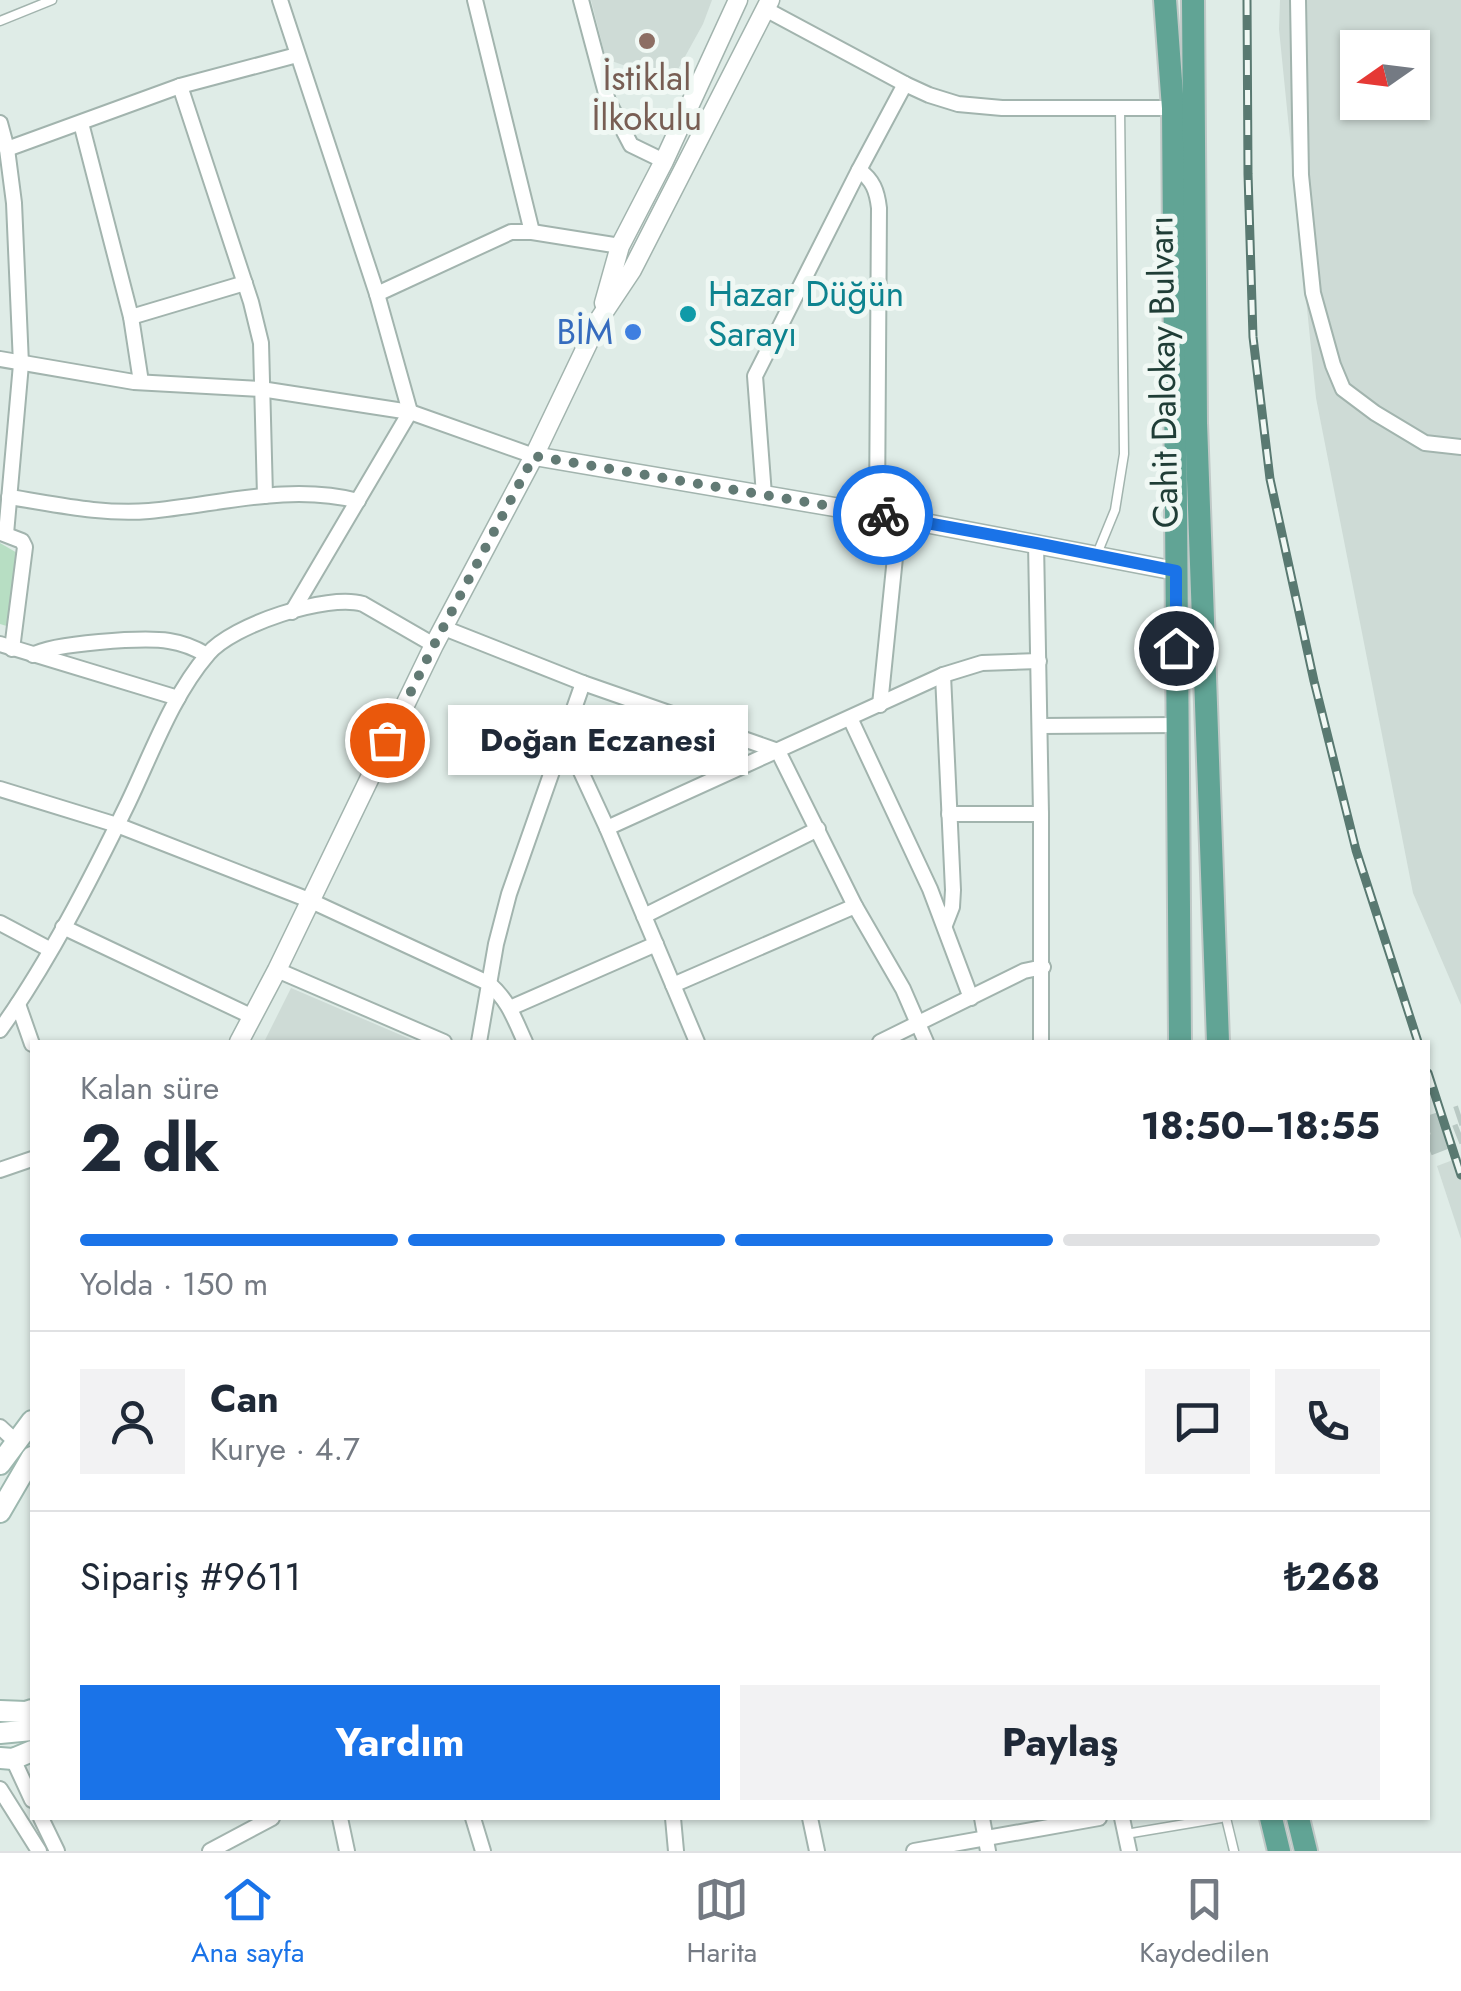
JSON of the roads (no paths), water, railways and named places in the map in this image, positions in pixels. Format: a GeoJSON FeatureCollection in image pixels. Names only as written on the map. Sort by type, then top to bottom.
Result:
{"type":"FeatureCollection","features":[{"type":"Feature","properties":{"kind":"main road","name":"Cahit Dalokay Bulvarı"},"geometry":{"type":"LineString","coordinates":[[1164,0],[1173,108],[1180,1040]]}},
{"type":"Feature","properties":{"kind":"main road","name":"Cahit Dalokay Bulvarı"},"geometry":{"type":"LineString","coordinates":[[1194,0],[1196,423],[1218,1040]]}},
{"type":"Feature","properties":{"kind":"main road"},"geometry":{"type":"LineString","coordinates":[[0,1464],[17,1435]]}},
{"type":"Feature","properties":{"kind":"main road"},"geometry":{"type":"LineString","coordinates":[[0,1482],[17,1435]]}},
{"type":"Feature","properties":{"kind":"main road"},"geometry":{"type":"LineString","coordinates":[[0,1512],[30,1463]]}},
{"type":"Feature","properties":{"kind":"main road"},"geometry":{"type":"LineString","coordinates":[[0,1710],[30,1711]]}},
{"type":"Feature","properties":{"kind":"main road"},"geometry":{"type":"LineString","coordinates":[[0,1734],[30,1730]]}},
{"type":"Feature","properties":{"kind":"main road"},"geometry":{"type":"LineString","coordinates":[[1271,1820],[1279,1851]]}},
{"type":"Feature","properties":{"kind":"main road"},"geometry":{"type":"LineString","coordinates":[[1298,1820],[1306,1851]]}},
{"type":"Feature","properties":{"kind":"street"},"geometry":{"type":"LineString","coordinates":[[280,0],[377,294],[410,412],[292,612]]}},
{"type":"Feature","properties":{"kind":"street"},"geometry":{"type":"LineString","coordinates":[[475,0],[532,232]]}},
{"type":"Feature","properties":{"kind":"street"},"geometry":{"type":"LineString","coordinates":[[581,0],[608,101],[631,146],[664,161]]}},
{"type":"Feature","properties":{"kind":"street"},"geometry":{"type":"LineString","coordinates":[[600,318],[620,246],[738,0]]}},
{"type":"Feature","properties":{"kind":"street"},"geometry":{"type":"LineString","coordinates":[[1298,0],[1301,174],[1314,293],[1334,365],[1343,389],[1374,413],[1425,443],[1461,447]]}},
{"type":"Feature","properties":{"kind":"street"},"geometry":{"type":"LineString","coordinates":[[239,1040],[600,318],[632,270],[767,4],[906,84],[958,104],[1002,108],[1173,108]]}},
{"type":"Feature","properties":{"kind":"street"},"geometry":{"type":"LineString","coordinates":[[7,150],[180,86],[297,55]]}},
{"type":"Feature","properties":{"kind":"street"},"geometry":{"type":"LineString","coordinates":[[764,495],[755,376],[906,84]]}},
{"type":"Feature","properties":{"kind":"street"},"geometry":{"type":"LineString","coordinates":[[180,86],[262,344],[265,496]]}},
{"type":"Feature","properties":{"kind":"street"},"geometry":{"type":"LineString","coordinates":[[0,122],[14,203],[20,364],[3,534],[22,541],[25,547],[6,647],[178,698]]}},
{"type":"Feature","properties":{"kind":"street"},"geometry":{"type":"LineString","coordinates":[[81,123],[132,318],[141,382]]}},
{"type":"Feature","properties":{"kind":"street"},"geometry":{"type":"LineString","coordinates":[[859,170],[873,183],[879,208],[877,514]]}},
{"type":"Feature","properties":{"kind":"street"},"geometry":{"type":"LineString","coordinates":[[377,294],[511,232],[620,246]]}},
{"type":"Feature","properties":{"kind":"street"},"geometry":{"type":"LineString","coordinates":[[132,318],[245,283]]}},
{"type":"Feature","properties":{"kind":"street"},"geometry":{"type":"LineString","coordinates":[[0,360],[141,382],[261,388],[410,412],[534,456],[877,514],[1176,571]]}},
{"type":"Feature","properties":{"kind":"street"},"geometry":{"type":"LineString","coordinates":[[9,497],[128,512],[265,496],[314,494],[358,501]]}},
{"type":"Feature","properties":{"kind":"street"},"geometry":{"type":"LineString","coordinates":[[880,705],[899,518]]}},
{"type":"Feature","properties":{"kind":"street"},"geometry":{"type":"LineString","coordinates":[[1036,543],[1042,1040]]}},
{"type":"Feature","properties":{"kind":"street"},"geometry":{"type":"LineString","coordinates":[[0,1030],[63,926],[118,825],[178,698],[206,655],[221,640],[241,630],[292,612],[352,601],[439,636],[778,750],[854,906],[903,989],[925,1040]]}},
{"type":"Feature","properties":{"kind":"street"},"geometry":{"type":"LineString","coordinates":[[33,655],[46,648],[150,639],[176,642],[206,655]]}},
{"type":"Feature","properties":{"kind":"street"},"geometry":{"type":"LineString","coordinates":[[607,828],[943,675],[982,663],[1039,660]]}},
{"type":"Feature","properties":{"kind":"street"},"geometry":{"type":"LineString","coordinates":[[943,675],[952,899],[945,924]]}},
{"type":"Feature","properties":{"kind":"street"},"geometry":{"type":"LineString","coordinates":[[478,1040],[509,894],[582,682]]}},
{"type":"Feature","properties":{"kind":"street"},"geometry":{"type":"LineString","coordinates":[[850,718],[945,924],[971,998]]}},
{"type":"Feature","properties":{"kind":"street"},"geometry":{"type":"LineString","coordinates":[[1040,726],[1177,725]]}},
{"type":"Feature","properties":{"kind":"street"},"geometry":{"type":"LineString","coordinates":[[564,734],[696,1040]]}},
{"type":"Feature","properties":{"kind":"street"},"geometry":{"type":"LineString","coordinates":[[0,789],[118,825],[309,900],[488,984],[510,1008],[524,1040]]}},
{"type":"Feature","properties":{"kind":"street"},"geometry":{"type":"LineString","coordinates":[[949,814],[1042,814]]}},
{"type":"Feature","properties":{"kind":"street"},"geometry":{"type":"LineString","coordinates":[[644,916],[818,829]]}},
{"type":"Feature","properties":{"kind":"street"},"geometry":{"type":"LineString","coordinates":[[673,985],[854,906]]}},
{"type":"Feature","properties":{"kind":"street"},"geometry":{"type":"LineString","coordinates":[[0,923],[50,949]]}},
{"type":"Feature","properties":{"kind":"street"},"geometry":{"type":"LineString","coordinates":[[63,926],[252,1017]]}},
{"type":"Feature","properties":{"kind":"street"},"geometry":{"type":"LineString","coordinates":[[510,1008],[656,944]]}},
{"type":"Feature","properties":{"kind":"street"},"geometry":{"type":"LineString","coordinates":[[884,1040],[1024,972],[1043,967]]}},
{"type":"Feature","properties":{"kind":"street"},"geometry":{"type":"LineString","coordinates":[[276,970],[439,1040]]}},
{"type":"Feature","properties":{"kind":"street"},"geometry":{"type":"LineString","coordinates":[[18,1004],[31,1040]]}},
{"type":"Feature","properties":{"kind":"street"},"geometry":{"type":"LineString","coordinates":[[0,1170],[30,1160]]}},
{"type":"Feature","properties":{"kind":"street"},"geometry":{"type":"LineString","coordinates":[[15,1756],[30,1795]]}},
{"type":"Feature","properties":{"kind":"street"},"geometry":{"type":"LineString","coordinates":[[0,1789],[39,1851]]}},
{"type":"Feature","properties":{"kind":"street"},"geometry":{"type":"LineString","coordinates":[[42,1820],[56,1851]]}},
{"type":"Feature","properties":{"kind":"street"},"geometry":{"type":"LineString","coordinates":[[210,1851],[268,1820]]}},
{"type":"Feature","properties":{"kind":"street"},"geometry":{"type":"LineString","coordinates":[[340,1820],[346,1851]]}},
{"type":"Feature","properties":{"kind":"street"},"geometry":{"type":"LineString","coordinates":[[474,1820],[483,1851]]}},
{"type":"Feature","properties":{"kind":"street"},"geometry":{"type":"LineString","coordinates":[[673,1820],[676,1851]]}},
{"type":"Feature","properties":{"kind":"street"},"geometry":{"type":"LineString","coordinates":[[810,1820],[817,1851]]}},
{"type":"Feature","properties":{"kind":"street"},"geometry":{"type":"LineString","coordinates":[[982,1820],[987,1845]]}},
{"type":"Feature","properties":{"kind":"street"},"geometry":{"type":"LineString","coordinates":[[914,1851],[987,1845],[1091,1820]]}},
{"type":"Feature","properties":{"kind":"street"},"geometry":{"type":"LineString","coordinates":[[1122,1820],[1130,1851]]}},
{"type":"Feature","properties":{"kind":"lane"},"geometry":{"type":"LineString","coordinates":[[0,21],[52,0]]}},
{"type":"Feature","properties":{"kind":"lane"},"geometry":{"type":"LineString","coordinates":[[1096,555],[1120,492],[1124,454],[1120,108]]}},
{"type":"Feature","properties":{"kind":"lane"},"geometry":{"type":"LineString","coordinates":[[1126,1834],[1212,1820]]}},
{"type":"Feature","properties":{"kind":"lane"},"geometry":{"type":"LineString","coordinates":[[1225,1820],[1234,1851]]}},
{"type":"Feature","properties":{"kind":"tunnel"},"geometry":{"type":"LineString","coordinates":[[1430,1125],[1461,1115]]}},
{"type":"Feature","properties":{"kind":"tunnel"},"geometry":{"type":"LineString","coordinates":[[1430,1145],[1461,1133]]}},
{"type":"Feature","properties":{"kind":"railway"},"geometry":{"type":"LineString","coordinates":[[1247,0],[1253,337],[1270,479],[1356,850],[1417,1040]]}},
{"type":"Feature","properties":{"kind":"railway"},"geometry":{"type":"LineString","coordinates":[[1430,1079],[1461,1175]]}},
{"type":"Feature","properties":{"kind":"place","name":"İstiklal İlkokulu"},"geometry":{"type":"Point","coordinates":[647,41]}},
{"type":"Feature","properties":{"kind":"place","name":"Hazar Düğün Sarayı"},"geometry":{"type":"Point","coordinates":[688,314]}},
{"type":"Feature","properties":{"kind":"place","name":"BİM"},"geometry":{"type":"Point","coordinates":[633,332]}},
{"type":"Feature","properties":{"kind":"place","name":"Doğan Eczanesi"},"geometry":{"type":"Point","coordinates":[387,740]}}]}
